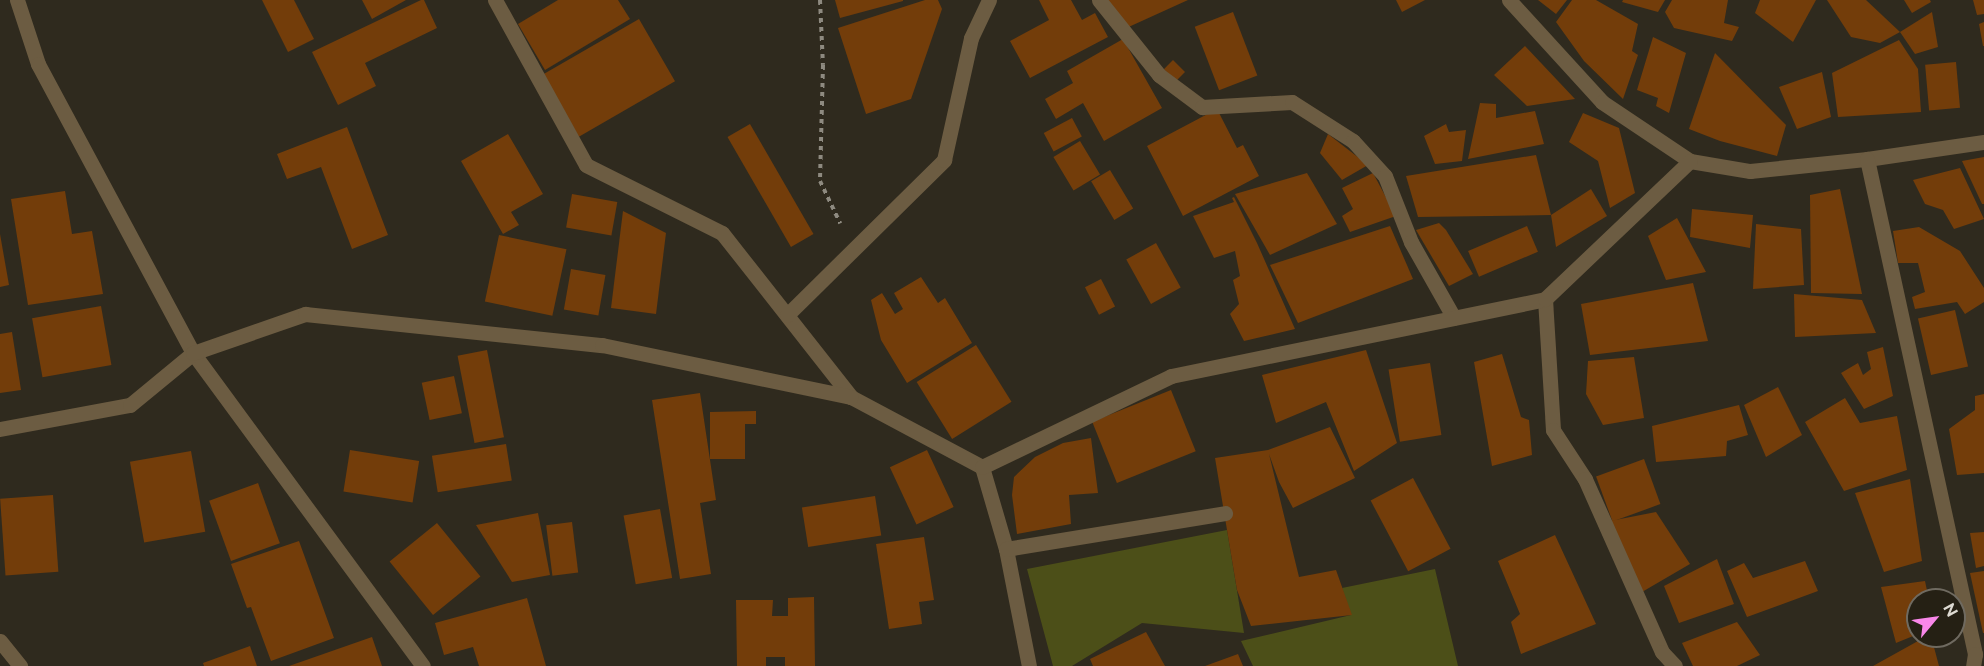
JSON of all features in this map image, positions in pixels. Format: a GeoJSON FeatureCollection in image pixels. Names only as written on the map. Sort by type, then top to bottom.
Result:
{"type":"FeatureCollection","features":[{"type":"Feature","properties":{"kind":"street"},"geometry":{"type":"LineString","coordinates":[[17,0],[38,64],[193,353],[423,666]]}},
{"type":"Feature","properties":{"kind":"street"},"geometry":{"type":"LineString","coordinates":[[495,0],[586,165],[722,233],[851,396]]}},
{"type":"Feature","properties":{"kind":"street"},"geometry":{"type":"LineString","coordinates":[[786,315],[944,160],[971,38],[989,0]]}},
{"type":"Feature","properties":{"kind":"street"},"geometry":{"type":"LineString","coordinates":[[1099,0],[1159,75],[1202,107],[1292,102],[1353,141],[1384,176],[1410,242],[1454,318]]}},
{"type":"Feature","properties":{"kind":"street"},"geometry":{"type":"LineString","coordinates":[[1509,0],[1602,102],[1690,161],[1750,171],[1867,159],[1984,142]]}},
{"type":"Feature","properties":{"kind":"street"},"geometry":{"type":"LineString","coordinates":[[1867,159],[1977,658]]}},
{"type":"Feature","properties":{"kind":"street"},"geometry":{"type":"LineString","coordinates":[[982,467],[1171,376],[1545,299],[1690,161]]}},
{"type":"Feature","properties":{"kind":"street"},"geometry":{"type":"LineString","coordinates":[[1545,299],[1553,430],[1586,478],[1662,652],[1675,666]]}},
{"type":"Feature","properties":{"kind":"street"},"geometry":{"type":"LineString","coordinates":[[0,429],[130,405],[193,353],[305,314],[602,345],[851,396],[982,467],[1006,549],[1029,666]]}},
{"type":"Feature","properties":{"kind":"street"},"geometry":{"type":"LineString","coordinates":[[1006,549],[1225,513]]}},
{"type":"Feature","properties":{"kind":"street"},"geometry":{"type":"LineString","coordinates":[[0,640],[20,666]]}},
{"type":"Feature","properties":{"kind":"path"},"geometry":{"type":"LineString","coordinates":[[820,0],[823,65],[820,181],[852,250]]}},
{"type":"Feature","properties":{"kind":"green space"},"geometry":{"type":"Polygon","coordinates":[[[1227,530],[1244,633],[1142,623],[1072,666],[1053,666],[1027,569],[1227,530]]]}},
{"type":"Feature","properties":{"kind":"green space"},"geometry":{"type":"Polygon","coordinates":[[[1435,569],[1458,666],[1253,666],[1241,641],[1351,615],[1342,588],[1435,569]]]}},
{"type":"Feature","properties":{"kind":"building"},"geometry":{"type":"Polygon","coordinates":[[[262,0],[294,0],[314,39],[288,52],[262,0]]]}},
{"type":"Feature","properties":{"kind":"building"},"geometry":{"type":"Polygon","coordinates":[[[362,0],[406,0],[372,19],[362,0]]]}},
{"type":"Feature","properties":{"kind":"building"},"geometry":{"type":"Polygon","coordinates":[[[424,0],[437,28],[365,63],[376,86],[338,105],[312,52],[424,0]]]}},
{"type":"Feature","properties":{"kind":"building"},"geometry":{"type":"Polygon","coordinates":[[[558,0],[618,0],[630,19],[545,70],[518,24],[558,0]]]}},
{"type":"Feature","properties":{"kind":"building"},"geometry":{"type":"Polygon","coordinates":[[[835,0],[903,0],[903,1],[840,18],[835,0]]]}},
{"type":"Feature","properties":{"kind":"building"},"geometry":{"type":"Polygon","coordinates":[[[925,0],[938,0],[942,9],[911,99],[866,114],[838,28],[925,0]]]}},
{"type":"Feature","properties":{"kind":"building"},"geometry":{"type":"Polygon","coordinates":[[[1039,0],[1071,0],[1082,20],[1095,13],[1108,37],[1030,78],[1010,41],[1049,20],[1039,0]]]}},
{"type":"Feature","properties":{"kind":"building"},"geometry":{"type":"Polygon","coordinates":[[[1108,0],[1188,0],[1122,30],[1108,0]]]}},
{"type":"Feature","properties":{"kind":"building"},"geometry":{"type":"Polygon","coordinates":[[[1396,0],[1425,0],[1402,12],[1396,0]]]}},
{"type":"Feature","properties":{"kind":"building"},"geometry":{"type":"Polygon","coordinates":[[[1538,0],[1567,0],[1556,14],[1538,0]]]}},
{"type":"Feature","properties":{"kind":"building"},"geometry":{"type":"Polygon","coordinates":[[[1572,0],[1596,0],[1638,24],[1632,51],[1638,55],[1623,99],[1584,61],[1556,22],[1572,0]]]}},
{"type":"Feature","properties":{"kind":"building"},"geometry":{"type":"Polygon","coordinates":[[[1623,0],[1665,0],[1658,12],[1622,2],[1623,0]]]}},
{"type":"Feature","properties":{"kind":"building"},"geometry":{"type":"Polygon","coordinates":[[[1672,0],[1728,0],[1724,23],[1739,27],[1732,41],[1674,28],[1665,12],[1672,0]]]}},
{"type":"Feature","properties":{"kind":"building"},"geometry":{"type":"Polygon","coordinates":[[[1760,0],[1816,0],[1793,42],[1755,13],[1760,0]]]}},
{"type":"Feature","properties":{"kind":"building"},"geometry":{"type":"Polygon","coordinates":[[[1827,0],[1866,0],[1900,32],[1880,43],[1851,37],[1827,0]]]}},
{"type":"Feature","properties":{"kind":"building"},"geometry":{"type":"Polygon","coordinates":[[[1904,0],[1930,0],[1931,2],[1912,13],[1904,0]]]}},
{"type":"Feature","properties":{"kind":"building"},"geometry":{"type":"Polygon","coordinates":[[[1973,0],[1984,0],[1984,14],[1977,15],[1973,0]]]}},
{"type":"Feature","properties":{"kind":"building"},"geometry":{"type":"Polygon","coordinates":[[[1233,12],[1257,75],[1219,90],[1195,27],[1233,12]]]}},
{"type":"Feature","properties":{"kind":"building"},"geometry":{"type":"Polygon","coordinates":[[[1932,12],[1938,47],[1915,54],[1900,32],[1932,12]]]}},
{"type":"Feature","properties":{"kind":"building"},"geometry":{"type":"Polygon","coordinates":[[[639,19],[675,81],[579,137],[543,74],[639,19]]]}},
{"type":"Feature","properties":{"kind":"building"},"geometry":{"type":"Polygon","coordinates":[[[1984,22],[1984,46],[1983,46],[1979,24],[1984,22]]]}},
{"type":"Feature","properties":{"kind":"building"},"geometry":{"type":"Polygon","coordinates":[[[1653,37],[1686,53],[1669,113],[1656,106],[1658,98],[1637,90],[1653,37]]]}},
{"type":"Feature","properties":{"kind":"building"},"geometry":{"type":"Polygon","coordinates":[[[1123,39],[1162,108],[1104,141],[1083,103],[1056,119],[1045,99],[1073,83],[1067,71],[1123,39]]]}},
{"type":"Feature","properties":{"kind":"building"},"geometry":{"type":"Polygon","coordinates":[[[1899,40],[1918,69],[1921,112],[1838,117],[1832,73],[1899,40]]]}},
{"type":"Feature","properties":{"kind":"building"},"geometry":{"type":"Polygon","coordinates":[[[1525,46],[1575,99],[1527,106],[1494,75],[1525,46]]]}},
{"type":"Feature","properties":{"kind":"building"},"geometry":{"type":"Polygon","coordinates":[[[1715,53],[1786,125],[1777,156],[1720,141],[1689,129],[1715,53]]]}},
{"type":"Feature","properties":{"kind":"building"},"geometry":{"type":"Polygon","coordinates":[[[1173,60],[1185,72],[1176,81],[1164,69],[1173,60]]]}},
{"type":"Feature","properties":{"kind":"building"},"geometry":{"type":"Polygon","coordinates":[[[1956,62],[1960,108],[1929,111],[1925,65],[1956,62]]]}},
{"type":"Feature","properties":{"kind":"building"},"geometry":{"type":"Polygon","coordinates":[[[1822,72],[1831,117],[1797,129],[1779,87],[1822,72]]]}},
{"type":"Feature","properties":{"kind":"building"},"geometry":{"type":"Polygon","coordinates":[[[1480,103],[1496,104],[1496,118],[1535,111],[1544,144],[1468,159],[1480,103]]]}},
{"type":"Feature","properties":{"kind":"building"},"geometry":{"type":"Polygon","coordinates":[[[1217,109],[1237,148],[1243,145],[1259,176],[1183,216],[1147,146],[1217,109]]]}},
{"type":"Feature","properties":{"kind":"building"},"geometry":{"type":"Polygon","coordinates":[[[1583,113],[1619,128],[1635,193],[1610,208],[1598,161],[1569,142],[1583,113]]]}},
{"type":"Feature","properties":{"kind":"building"},"geometry":{"type":"Polygon","coordinates":[[[1072,118],[1082,137],[1054,152],[1044,133],[1072,118]]]}},
{"type":"Feature","properties":{"kind":"building"},"geometry":{"type":"Polygon","coordinates":[[[750,124],[814,234],[791,247],[727,137],[750,124]]]}},
{"type":"Feature","properties":{"kind":"building"},"geometry":{"type":"Polygon","coordinates":[[[1446,124],[1449,132],[1466,130],[1462,161],[1435,164],[1424,136],[1446,124]]]}},
{"type":"Feature","properties":{"kind":"building"},"geometry":{"type":"Polygon","coordinates":[[[347,127],[388,235],[352,249],[321,167],[287,179],[277,154],[347,127]]]}},
{"type":"Feature","properties":{"kind":"building"},"geometry":{"type":"Polygon","coordinates":[[[508,134],[543,194],[511,212],[519,225],[503,234],[461,161],[508,134]]]}},
{"type":"Feature","properties":{"kind":"building"},"geometry":{"type":"Polygon","coordinates":[[[1328,134],[1368,165],[1342,180],[1320,153],[1328,134]]]}},
{"type":"Feature","properties":{"kind":"building"},"geometry":{"type":"Polygon","coordinates":[[[1080,141],[1100,174],[1074,190],[1053,157],[1080,141]]]}},
{"type":"Feature","properties":{"kind":"building"},"geometry":{"type":"Polygon","coordinates":[[[1536,155],[1551,215],[1418,217],[1406,176],[1536,155]]]}},
{"type":"Feature","properties":{"kind":"building"},"geometry":{"type":"Polygon","coordinates":[[[1984,157],[1984,204],[1982,204],[1962,161],[1984,157]]]}},
{"type":"Feature","properties":{"kind":"building"},"geometry":{"type":"Polygon","coordinates":[[[1960,168],[1984,219],[1954,229],[1943,210],[1925,204],[1913,180],[1960,168]]]}},
{"type":"Feature","properties":{"kind":"building"},"geometry":{"type":"Polygon","coordinates":[[[1110,170],[1133,209],[1114,220],[1091,181],[1110,170]]]}},
{"type":"Feature","properties":{"kind":"building"},"geometry":{"type":"Polygon","coordinates":[[[1307,173],[1337,224],[1270,255],[1235,194],[1307,173]]]}},
{"type":"Feature","properties":{"kind":"building"},"geometry":{"type":"Polygon","coordinates":[[[1373,173],[1396,216],[1350,232],[1342,216],[1353,209],[1342,188],[1373,173]]]}},
{"type":"Feature","properties":{"kind":"building"},"geometry":{"type":"Polygon","coordinates":[[[1591,189],[1607,216],[1556,247],[1551,215],[1591,189]]]}},
{"type":"Feature","properties":{"kind":"building"},"geometry":{"type":"Polygon","coordinates":[[[1840,189],[1862,294],[1811,293],[1810,195],[1840,189]]]}},
{"type":"Feature","properties":{"kind":"building"},"geometry":{"type":"Polygon","coordinates":[[[65,191],[72,234],[92,231],[103,294],[28,305],[11,199],[65,191]]]}},
{"type":"Feature","properties":{"kind":"building"},"geometry":{"type":"Polygon","coordinates":[[[572,194],[617,202],[611,235],[566,227],[572,194]]]}},
{"type":"Feature","properties":{"kind":"building"},"geometry":{"type":"Polygon","coordinates":[[[1234,197],[1295,329],[1244,341],[1230,314],[1239,304],[1233,280],[1240,276],[1235,251],[1214,258],[1193,216],[1234,202],[1232,198],[1234,197]]]}},
{"type":"Feature","properties":{"kind":"building"},"geometry":{"type":"Polygon","coordinates":[[[1692,209],[1753,215],[1750,248],[1690,237],[1692,209]]]}},
{"type":"Feature","properties":{"kind":"building"},"geometry":{"type":"Polygon","coordinates":[[[623,211],[666,233],[656,314],[611,308],[623,211]]]}},
{"type":"Feature","properties":{"kind":"building"},"geometry":{"type":"Polygon","coordinates":[[[1677,218],[1706,272],[1666,280],[1648,236],[1677,218]]]}},
{"type":"Feature","properties":{"kind":"building"},"geometry":{"type":"Polygon","coordinates":[[[1439,223],[1446,230],[1473,274],[1449,286],[1416,230],[1439,223]]]}},
{"type":"Feature","properties":{"kind":"building"},"geometry":{"type":"Polygon","coordinates":[[[1756,224],[1801,229],[1804,285],[1753,289],[1756,224]]]}},
{"type":"Feature","properties":{"kind":"building"},"geometry":{"type":"Polygon","coordinates":[[[1390,226],[1413,279],[1298,323],[1270,265],[1390,226]]]}},
{"type":"Feature","properties":{"kind":"building"},"geometry":{"type":"Polygon","coordinates":[[[1527,226],[1538,252],[1479,277],[1468,251],[1527,226]]]}},
{"type":"Feature","properties":{"kind":"building"},"geometry":{"type":"Polygon","coordinates":[[[1919,227],[1960,251],[1984,288],[1984,302],[1965,314],[1957,302],[1915,309],[1912,297],[1925,292],[1918,263],[1898,263],[1893,231],[1919,227]]]}},
{"type":"Feature","properties":{"kind":"building"},"geometry":{"type":"Polygon","coordinates":[[[0,234],[9,285],[0,287],[0,234]]]}},
{"type":"Feature","properties":{"kind":"building"},"geometry":{"type":"Polygon","coordinates":[[[499,235],[566,249],[552,316],[485,302],[499,235]]]}},
{"type":"Feature","properties":{"kind":"building"},"geometry":{"type":"Polygon","coordinates":[[[1156,243],[1181,288],[1151,304],[1126,259],[1156,243]]]}},
{"type":"Feature","properties":{"kind":"building"},"geometry":{"type":"Polygon","coordinates":[[[571,269],[605,275],[598,315],[564,309],[571,269]]]}},
{"type":"Feature","properties":{"kind":"building"},"geometry":{"type":"Polygon","coordinates":[[[921,277],[938,303],[945,298],[972,343],[907,383],[881,340],[871,300],[882,293],[895,314],[903,309],[894,293],[921,277]]]}},
{"type":"Feature","properties":{"kind":"building"},"geometry":{"type":"Polygon","coordinates":[[[1101,279],[1115,307],[1099,315],[1085,287],[1101,279]]]}},
{"type":"Feature","properties":{"kind":"building"},"geometry":{"type":"Polygon","coordinates":[[[1693,283],[1708,341],[1590,355],[1581,304],[1693,283]]]}},
{"type":"Feature","properties":{"kind":"building"},"geometry":{"type":"Polygon","coordinates":[[[1794,294],[1862,300],[1876,333],[1795,337],[1794,294]]]}},
{"type":"Feature","properties":{"kind":"building"},"geometry":{"type":"Polygon","coordinates":[[[101,306],[111,365],[42,377],[32,318],[101,306]]]}},
{"type":"Feature","properties":{"kind":"building"},"geometry":{"type":"Polygon","coordinates":[[[1955,310],[1968,367],[1931,375],[1918,319],[1955,310]]]}},
{"type":"Feature","properties":{"kind":"building"},"geometry":{"type":"Polygon","coordinates":[[[12,332],[21,390],[0,393],[0,334],[12,332]]]}},
{"type":"Feature","properties":{"kind":"building"},"geometry":{"type":"Polygon","coordinates":[[[976,345],[1012,402],[952,439],[917,382],[976,345]]]}},
{"type":"Feature","properties":{"kind":"building"},"geometry":{"type":"Polygon","coordinates":[[[1883,347],[1893,396],[1864,409],[1841,373],[1858,363],[1863,375],[1871,369],[1867,352],[1883,347]]]}},
{"type":"Feature","properties":{"kind":"building"},"geometry":{"type":"Polygon","coordinates":[[[487,350],[504,437],[475,443],[458,356],[487,350]]]}},
{"type":"Feature","properties":{"kind":"building"},"geometry":{"type":"Polygon","coordinates":[[[1366,350],[1397,443],[1354,471],[1326,402],[1276,423],[1262,375],[1366,350]]]}},
{"type":"Feature","properties":{"kind":"building"},"geometry":{"type":"Polygon","coordinates":[[[1502,354],[1521,417],[1529,420],[1532,455],[1492,466],[1474,362],[1502,354]]]}},
{"type":"Feature","properties":{"kind":"building"},"geometry":{"type":"Polygon","coordinates":[[[1634,357],[1644,418],[1603,425],[1586,394],[1588,361],[1634,357]]]}},
{"type":"Feature","properties":{"kind":"building"},"geometry":{"type":"Polygon","coordinates":[[[1430,363],[1441,435],[1400,442],[1389,370],[1430,363]]]}},
{"type":"Feature","properties":{"kind":"building"},"geometry":{"type":"Polygon","coordinates":[[[454,376],[462,413],[430,420],[422,383],[454,376]]]}},
{"type":"Feature","properties":{"kind":"building"},"geometry":{"type":"Polygon","coordinates":[[[1778,387],[1802,435],[1766,457],[1744,405],[1778,387]]]}},
{"type":"Feature","properties":{"kind":"building"},"geometry":{"type":"Polygon","coordinates":[[[1171,390],[1196,451],[1117,483],[1092,422],[1171,390]]]}},
{"type":"Feature","properties":{"kind":"building"},"geometry":{"type":"Polygon","coordinates":[[[700,393],[716,500],[700,503],[711,574],[680,579],[652,400],[700,393]]]}},
{"type":"Feature","properties":{"kind":"building"},"geometry":{"type":"Polygon","coordinates":[[[1984,394],[1984,473],[1957,475],[1949,429],[1975,410],[1975,396],[1984,394]]]}},
{"type":"Feature","properties":{"kind":"building"},"geometry":{"type":"Polygon","coordinates":[[[1845,398],[1860,423],[1897,416],[1907,470],[1844,491],[1805,422],[1845,398]]]}},
{"type":"Feature","properties":{"kind":"building"},"geometry":{"type":"Polygon","coordinates":[[[1739,405],[1748,435],[1727,441],[1726,456],[1656,462],[1652,426],[1739,405]]]}},
{"type":"Feature","properties":{"kind":"building"},"geometry":{"type":"Polygon","coordinates":[[[756,411],[756,424],[745,424],[745,459],[710,459],[710,412],[756,411]]]}},
{"type":"Feature","properties":{"kind":"building"},"geometry":{"type":"Polygon","coordinates":[[[1330,427],[1355,478],[1293,508],[1279,482],[1269,454],[1299,577],[1336,570],[1352,615],[1251,626],[1237,590],[1215,458],[1268,450],[1330,427]]]}},
{"type":"Feature","properties":{"kind":"building"},"geometry":{"type":"Polygon","coordinates":[[[1091,438],[1098,493],[1069,495],[1071,524],[1017,534],[1012,495],[1014,477],[1035,457],[1063,443],[1091,438]]]}},
{"type":"Feature","properties":{"kind":"building"},"geometry":{"type":"Polygon","coordinates":[[[506,444],[512,481],[438,492],[432,456],[506,444]]]}},
{"type":"Feature","properties":{"kind":"building"},"geometry":{"type":"Polygon","coordinates":[[[350,450],[419,461],[413,502],[343,491],[350,450]]]}},
{"type":"Feature","properties":{"kind":"building"},"geometry":{"type":"Polygon","coordinates":[[[927,450],[954,507],[916,524],[890,467],[927,450]]]}},
{"type":"Feature","properties":{"kind":"building"},"geometry":{"type":"Polygon","coordinates":[[[191,451],[205,532],[144,543],[130,462],[191,451]]]}},
{"type":"Feature","properties":{"kind":"building"},"geometry":{"type":"Polygon","coordinates":[[[1644,459],[1660,504],[1612,522],[1596,476],[1644,459]]]}},
{"type":"Feature","properties":{"kind":"building"},"geometry":{"type":"Polygon","coordinates":[[[1413,478],[1451,549],[1408,571],[1371,501],[1413,478]]]}},
{"type":"Feature","properties":{"kind":"building"},"geometry":{"type":"Polygon","coordinates":[[[1910,479],[1922,561],[1884,572],[1855,493],[1910,479]]]}},
{"type":"Feature","properties":{"kind":"building"},"geometry":{"type":"Polygon","coordinates":[[[258,483],[280,543],[231,561],[209,501],[258,483]]]}},
{"type":"Feature","properties":{"kind":"building"},"geometry":{"type":"Polygon","coordinates":[[[53,495],[58,572],[6,576],[0,499],[53,495]]]}},
{"type":"Feature","properties":{"kind":"building"},"geometry":{"type":"Polygon","coordinates":[[[875,496],[881,536],[808,547],[802,508],[875,496]]]}},
{"type":"Feature","properties":{"kind":"building"},"geometry":{"type":"Polygon","coordinates":[[[660,509],[672,578],[636,584],[624,515],[660,509]]]}},
{"type":"Feature","properties":{"kind":"building"},"geometry":{"type":"Polygon","coordinates":[[[1656,512],[1690,564],[1642,592],[1610,521],[1656,512]]]}},
{"type":"Feature","properties":{"kind":"building"},"geometry":{"type":"Polygon","coordinates":[[[538,513],[550,575],[512,582],[476,525],[538,513]]]}},
{"type":"Feature","properties":{"kind":"building"},"geometry":{"type":"Polygon","coordinates":[[[572,522],[578,573],[552,576],[546,525],[572,522]]]}},
{"type":"Feature","properties":{"kind":"building"},"geometry":{"type":"Polygon","coordinates":[[[437,523],[480,577],[433,615],[390,561],[437,523]]]}},
{"type":"Feature","properties":{"kind":"building"},"geometry":{"type":"Polygon","coordinates":[[[1984,532],[1984,566],[1976,568],[1970,533],[1984,532]]]}},
{"type":"Feature","properties":{"kind":"building"},"geometry":{"type":"Polygon","coordinates":[[[1555,535],[1596,624],[1521,654],[1511,622],[1520,614],[1498,561],[1555,535]]]}},
{"type":"Feature","properties":{"kind":"building"},"geometry":{"type":"Polygon","coordinates":[[[924,537],[934,600],[919,602],[922,624],[889,629],[876,544],[924,537]]]}},
{"type":"Feature","properties":{"kind":"building"},"geometry":{"type":"Polygon","coordinates":[[[299,541],[334,638],[271,661],[251,607],[247,608],[231,564],[299,541]]]}},
{"type":"Feature","properties":{"kind":"building"},"geometry":{"type":"Polygon","coordinates":[[[1717,559],[1734,604],[1679,623],[1664,586],[1717,559]]]}},
{"type":"Feature","properties":{"kind":"building"},"geometry":{"type":"Polygon","coordinates":[[[1805,561],[1818,591],[1747,617],[1727,571],[1744,563],[1753,578],[1805,561]]]}},
{"type":"Feature","properties":{"kind":"building"},"geometry":{"type":"Polygon","coordinates":[[[1984,571],[1984,633],[1983,633],[1970,573],[1984,571]]]}},
{"type":"Feature","properties":{"kind":"building"},"geometry":{"type":"Polygon","coordinates":[[[1925,581],[1926,588],[1906,588],[1906,639],[1896,643],[1881,587],[1925,581]]]}},
{"type":"Feature","properties":{"kind":"building"},"geometry":{"type":"Polygon","coordinates":[[[814,597],[815,666],[785,666],[785,657],[766,657],[766,666],[737,666],[736,600],[773,600],[772,616],[788,616],[788,598],[814,597]]]}},
{"type":"Feature","properties":{"kind":"building"},"geometry":{"type":"Polygon","coordinates":[[[527,598],[546,666],[479,666],[473,647],[444,655],[435,623],[527,598]]]}},
{"type":"Feature","properties":{"kind":"building"},"geometry":{"type":"Polygon","coordinates":[[[1737,622],[1760,655],[1737,666],[1693,666],[1682,643],[1737,622]]]}},
{"type":"Feature","properties":{"kind":"building"},"geometry":{"type":"Polygon","coordinates":[[[1146,632],[1165,666],[1093,666],[1090,659],[1146,632]]]}},
{"type":"Feature","properties":{"kind":"building"},"geometry":{"type":"Polygon","coordinates":[[[372,637],[382,666],[289,666],[372,637]]]}},
{"type":"Feature","properties":{"kind":"building"},"geometry":{"type":"Polygon","coordinates":[[[250,646],[257,666],[204,666],[203,663],[250,646]]]}},
{"type":"Feature","properties":{"kind":"building"},"geometry":{"type":"Polygon","coordinates":[[[1906,648],[1934,648],[1939,666],[1873,666],[1906,648]]]}},
{"type":"Feature","properties":{"kind":"building"},"geometry":{"type":"Polygon","coordinates":[[[1238,654],[1243,666],[1205,666],[1238,654]]]}}]}
